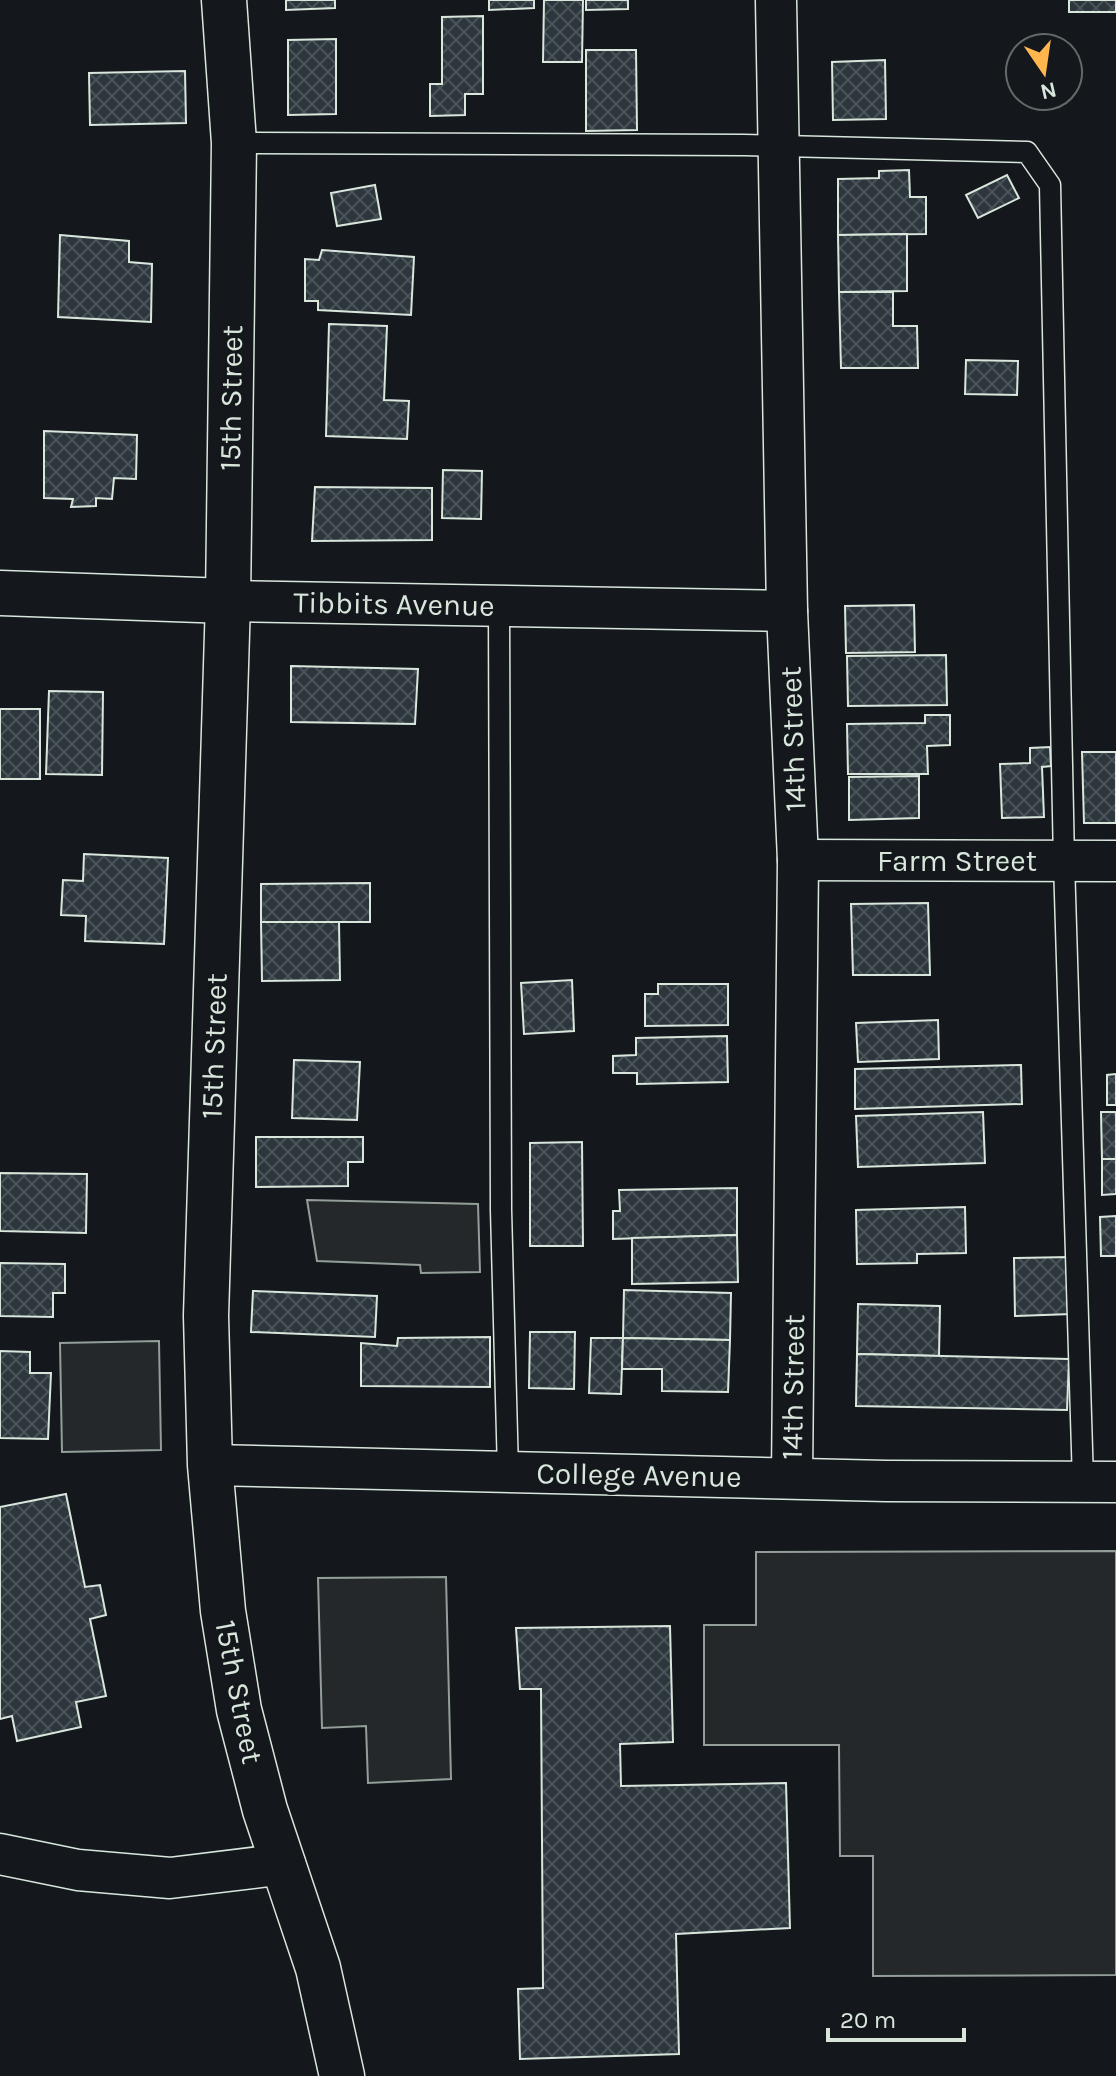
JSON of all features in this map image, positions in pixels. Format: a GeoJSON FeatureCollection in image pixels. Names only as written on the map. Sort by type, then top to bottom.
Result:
{"type":"FeatureCollection","features":[{"type":"Feature","properties":{"kind":"street","name":"15th Street"},"geometry":{"type":"LineString","coordinates":[[224,0],[234,143],[228,601],[206,1316],[210,1465],[223,1611],[239,1710],[265,1810],[318,1968],[342,2076]]}},
{"type":"Feature","properties":{"kind":"street","name":"14th Street"},"geometry":{"type":"LineString","coordinates":[[776,0],[787,611],[798,860],[792,1478]]}},
{"type":"Feature","properties":{"kind":"street","name":"Tibbits Avenue"},"geometry":{"type":"LineString","coordinates":[[0,593],[228,601],[787,611]]}},
{"type":"Feature","properties":{"kind":"street","name":"Farm Street"},"geometry":{"type":"LineString","coordinates":[[798,860],[1116,861]]}},
{"type":"Feature","properties":{"kind":"street","name":"College Avenue"},"geometry":{"type":"LineString","coordinates":[[210,1465],[1100,1482]]}},
{"type":"Feature","properties":{"kind":"street"},"geometry":{"type":"LineString","coordinates":[[0,1854],[78,1870],[170,1878],[285,1864]]}},
{"type":"Feature","properties":{"kind":"lane"},"geometry":{"type":"LineString","coordinates":[[234,143],[778,146],[1027,152],[1050,185],[1064,862],[1100,1482]]}},
{"type":"Feature","properties":{"kind":"lane"},"geometry":{"type":"LineString","coordinates":[[499,606],[501,1210],[508,1472]]}},
{"type":"Feature","properties":{"kind":"shaded area"},"geometry":{"type":"Polygon","coordinates":[[[307,1200],[478,1204],[480,1272],[421,1273],[420,1265],[317,1261],[307,1200]]]}},
{"type":"Feature","properties":{"kind":"shaded area"},"geometry":{"type":"Polygon","coordinates":[[[159,1341],[161,1450],[62,1452],[60,1343],[159,1341]]]}},
{"type":"Feature","properties":{"kind":"shaded area"},"geometry":{"type":"Polygon","coordinates":[[[1116,1551],[1116,1975],[873,1976],[873,1856],[840,1856],[839,1745],[704,1745],[704,1625],[756,1625],[756,1552],[1116,1551]]]}},
{"type":"Feature","properties":{"kind":"shaded area"},"geometry":{"type":"Polygon","coordinates":[[[446,1577],[451,1779],[368,1783],[366,1726],[322,1728],[318,1578],[446,1577]]]}},
{"type":"Feature","properties":{"kind":"building"},"geometry":{"type":"Polygon","coordinates":[[[286,0],[335,0],[335,8],[286,10],[286,0]]]}},
{"type":"Feature","properties":{"kind":"building"},"geometry":{"type":"Polygon","coordinates":[[[489,0],[534,0],[534,8],[489,10],[489,0]]]}},
{"type":"Feature","properties":{"kind":"building"},"geometry":{"type":"Polygon","coordinates":[[[544,0],[583,0],[582,62],[543,62],[544,0]]]}},
{"type":"Feature","properties":{"kind":"building"},"geometry":{"type":"Polygon","coordinates":[[[586,0],[628,0],[628,9],[586,10],[586,0]]]}},
{"type":"Feature","properties":{"kind":"building"},"geometry":{"type":"Polygon","coordinates":[[[1069,0],[1116,0],[1116,12],[1069,12],[1069,0]]]}},
{"type":"Feature","properties":{"kind":"building"},"geometry":{"type":"Polygon","coordinates":[[[483,16],[483,94],[465,94],[465,115],[430,116],[430,84],[442,84],[442,17],[483,16]]]}},
{"type":"Feature","properties":{"kind":"building"},"geometry":{"type":"Polygon","coordinates":[[[336,39],[336,114],[288,115],[288,40],[336,39]]]}},
{"type":"Feature","properties":{"kind":"building"},"geometry":{"type":"Polygon","coordinates":[[[586,50],[636,50],[637,130],[586,131],[586,50]]]}},
{"type":"Feature","properties":{"kind":"building"},"geometry":{"type":"Polygon","coordinates":[[[885,60],[886,119],[833,120],[832,62],[885,60]]]}},
{"type":"Feature","properties":{"kind":"building"},"geometry":{"type":"Polygon","coordinates":[[[185,71],[186,123],[90,125],[89,73],[185,71]]]}},
{"type":"Feature","properties":{"kind":"building"},"geometry":{"type":"Polygon","coordinates":[[[909,170],[910,197],[926,197],[926,234],[838,235],[838,179],[879,178],[879,171],[909,170]]]}},
{"type":"Feature","properties":{"kind":"building"},"geometry":{"type":"Polygon","coordinates":[[[1007,175],[1019,198],[978,218],[966,195],[1007,175]]]}},
{"type":"Feature","properties":{"kind":"building"},"geometry":{"type":"Polygon","coordinates":[[[375,185],[381,219],[337,226],[331,193],[375,185]]]}},
{"type":"Feature","properties":{"kind":"building"},"geometry":{"type":"Polygon","coordinates":[[[907,234],[907,291],[839,292],[838,235],[907,234]]]}},
{"type":"Feature","properties":{"kind":"building"},"geometry":{"type":"Polygon","coordinates":[[[60,235],[129,241],[129,262],[152,264],[151,322],[58,317],[60,235]]]}},
{"type":"Feature","properties":{"kind":"building"},"geometry":{"type":"Polygon","coordinates":[[[322,250],[414,257],[411,315],[318,310],[318,301],[305,301],[305,259],[319,260],[322,250]]]}},
{"type":"Feature","properties":{"kind":"building"},"geometry":{"type":"Polygon","coordinates":[[[839,292],[893,292],[893,326],[917,326],[918,368],[841,368],[839,292]]]}},
{"type":"Feature","properties":{"kind":"building"},"geometry":{"type":"Polygon","coordinates":[[[329,324],[387,326],[384,400],[409,401],[407,439],[326,436],[329,324]]]}},
{"type":"Feature","properties":{"kind":"building"},"geometry":{"type":"Polygon","coordinates":[[[966,360],[1018,361],[1017,395],[965,394],[966,360]]]}},
{"type":"Feature","properties":{"kind":"building"},"geometry":{"type":"Polygon","coordinates":[[[44,431],[137,435],[136,479],[114,478],[112,499],[96,498],[96,506],[71,507],[73,499],[44,498],[44,431]]]}},
{"type":"Feature","properties":{"kind":"building"},"geometry":{"type":"Polygon","coordinates":[[[443,470],[482,471],[481,519],[442,518],[443,470]]]}},
{"type":"Feature","properties":{"kind":"building"},"geometry":{"type":"Polygon","coordinates":[[[315,487],[432,488],[432,540],[312,541],[315,487]]]}},
{"type":"Feature","properties":{"kind":"building"},"geometry":{"type":"Polygon","coordinates":[[[914,605],[915,652],[846,653],[845,606],[914,605]]]}},
{"type":"Feature","properties":{"kind":"building"},"geometry":{"type":"Polygon","coordinates":[[[946,655],[947,705],[848,706],[847,656],[946,655]]]}},
{"type":"Feature","properties":{"kind":"building"},"geometry":{"type":"Polygon","coordinates":[[[291,666],[418,669],[415,724],[291,722],[291,666]]]}},
{"type":"Feature","properties":{"kind":"building"},"geometry":{"type":"Polygon","coordinates":[[[49,691],[103,692],[102,775],[46,774],[49,691]]]}},
{"type":"Feature","properties":{"kind":"building"},"geometry":{"type":"Polygon","coordinates":[[[0,709],[40,709],[40,779],[0,779],[0,709]]]}},
{"type":"Feature","properties":{"kind":"building"},"geometry":{"type":"Polygon","coordinates":[[[925,715],[950,715],[950,745],[927,746],[928,774],[848,774],[847,724],[925,723],[925,715]]]}},
{"type":"Feature","properties":{"kind":"building"},"geometry":{"type":"Polygon","coordinates":[[[1050,747],[1051,766],[1042,767],[1044,817],[1002,818],[1000,764],[1030,763],[1030,748],[1050,747]]]}},
{"type":"Feature","properties":{"kind":"building"},"geometry":{"type":"Polygon","coordinates":[[[1082,752],[1116,752],[1116,823],[1084,823],[1082,752]]]}},
{"type":"Feature","properties":{"kind":"building"},"geometry":{"type":"Polygon","coordinates":[[[919,776],[919,818],[849,820],[849,777],[919,776]]]}},
{"type":"Feature","properties":{"kind":"building"},"geometry":{"type":"Polygon","coordinates":[[[84,854],[168,858],[164,944],[85,941],[86,916],[61,915],[63,880],[83,881],[84,854]]]}},
{"type":"Feature","properties":{"kind":"building"},"geometry":{"type":"Polygon","coordinates":[[[370,883],[370,922],[261,922],[261,884],[370,883]]]}},
{"type":"Feature","properties":{"kind":"building"},"geometry":{"type":"Polygon","coordinates":[[[928,903],[930,975],[853,975],[851,904],[928,903]]]}},
{"type":"Feature","properties":{"kind":"building"},"geometry":{"type":"Polygon","coordinates":[[[261,922],[339,922],[340,980],[262,981],[261,922]]]}},
{"type":"Feature","properties":{"kind":"building"},"geometry":{"type":"Polygon","coordinates":[[[572,980],[574,1031],[524,1034],[521,983],[572,980]]]}},
{"type":"Feature","properties":{"kind":"building"},"geometry":{"type":"Polygon","coordinates":[[[658,984],[728,984],[728,1025],[645,1026],[645,994],[658,994],[658,984]]]}},
{"type":"Feature","properties":{"kind":"building"},"geometry":{"type":"Polygon","coordinates":[[[938,1020],[939,1059],[858,1062],[856,1023],[938,1020]]]}},
{"type":"Feature","properties":{"kind":"building"},"geometry":{"type":"Polygon","coordinates":[[[727,1036],[728,1082],[637,1084],[637,1073],[613,1073],[613,1056],[636,1055],[636,1038],[727,1036]]]}},
{"type":"Feature","properties":{"kind":"building"},"geometry":{"type":"Polygon","coordinates":[[[294,1060],[360,1062],[357,1120],[292,1118],[294,1060]]]}},
{"type":"Feature","properties":{"kind":"building"},"geometry":{"type":"Polygon","coordinates":[[[1021,1065],[1022,1104],[855,1109],[855,1069],[1021,1065]]]}},
{"type":"Feature","properties":{"kind":"building"},"geometry":{"type":"Polygon","coordinates":[[[1116,1074],[1116,1105],[1107,1105],[1107,1075],[1116,1074]]]}},
{"type":"Feature","properties":{"kind":"building"},"geometry":{"type":"Polygon","coordinates":[[[983,1112],[985,1163],[858,1167],[856,1116],[983,1112]]]}},
{"type":"Feature","properties":{"kind":"building"},"geometry":{"type":"Polygon","coordinates":[[[1101,1112],[1116,1112],[1116,1159],[1102,1159],[1101,1112]]]}},
{"type":"Feature","properties":{"kind":"building"},"geometry":{"type":"Polygon","coordinates":[[[256,1137],[363,1137],[363,1162],[348,1162],[348,1186],[256,1187],[256,1137]]]}},
{"type":"Feature","properties":{"kind":"building"},"geometry":{"type":"Polygon","coordinates":[[[582,1142],[583,1246],[530,1246],[530,1143],[582,1142]]]}},
{"type":"Feature","properties":{"kind":"building"},"geometry":{"type":"Polygon","coordinates":[[[1102,1159],[1116,1159],[1116,1194],[1102,1195],[1102,1159]]]}},
{"type":"Feature","properties":{"kind":"building"},"geometry":{"type":"Polygon","coordinates":[[[0,1173],[87,1174],[86,1233],[0,1231],[0,1173]]]}},
{"type":"Feature","properties":{"kind":"building"},"geometry":{"type":"Polygon","coordinates":[[[737,1188],[737,1235],[613,1239],[613,1211],[620,1211],[619,1190],[737,1188]]]}},
{"type":"Feature","properties":{"kind":"building"},"geometry":{"type":"Polygon","coordinates":[[[965,1207],[966,1253],[917,1254],[917,1263],[857,1264],[856,1210],[965,1207]]]}},
{"type":"Feature","properties":{"kind":"building"},"geometry":{"type":"Polygon","coordinates":[[[1116,1216],[1116,1256],[1101,1256],[1100,1217],[1116,1216]]]}},
{"type":"Feature","properties":{"kind":"building"},"geometry":{"type":"Polygon","coordinates":[[[737,1235],[738,1282],[632,1284],[632,1238],[737,1235]]]}},
{"type":"Feature","properties":{"kind":"building"},"geometry":{"type":"Polygon","coordinates":[[[1069,1257],[1071,1314],[1015,1316],[1014,1258],[1069,1257]]]}},
{"type":"Feature","properties":{"kind":"building"},"geometry":{"type":"Polygon","coordinates":[[[0,1263],[65,1264],[65,1293],[53,1293],[53,1317],[0,1316],[0,1263]]]}},
{"type":"Feature","properties":{"kind":"building"},"geometry":{"type":"Polygon","coordinates":[[[624,1290],[731,1293],[730,1340],[623,1338],[624,1290]]]}},
{"type":"Feature","properties":{"kind":"building"},"geometry":{"type":"Polygon","coordinates":[[[253,1291],[377,1296],[375,1337],[251,1332],[253,1291]]]}},
{"type":"Feature","properties":{"kind":"building"},"geometry":{"type":"Polygon","coordinates":[[[858,1304],[940,1306],[939,1356],[857,1354],[858,1304]]]}},
{"type":"Feature","properties":{"kind":"building"},"geometry":{"type":"Polygon","coordinates":[[[530,1332],[575,1332],[574,1389],[529,1388],[530,1332]]]}},
{"type":"Feature","properties":{"kind":"building"},"geometry":{"type":"Polygon","coordinates":[[[490,1337],[490,1387],[361,1386],[361,1343],[397,1346],[398,1338],[490,1337]]]}},
{"type":"Feature","properties":{"kind":"building"},"geometry":{"type":"Polygon","coordinates":[[[591,1338],[623,1338],[621,1394],[589,1393],[591,1338]]]}},
{"type":"Feature","properties":{"kind":"building"},"geometry":{"type":"Polygon","coordinates":[[[623,1338],[730,1340],[728,1392],[662,1391],[662,1369],[622,1369],[623,1338]]]}},
{"type":"Feature","properties":{"kind":"building"},"geometry":{"type":"Polygon","coordinates":[[[0,1351],[30,1352],[30,1373],[51,1373],[48,1439],[0,1438],[0,1351]]]}},
{"type":"Feature","properties":{"kind":"building"},"geometry":{"type":"Polygon","coordinates":[[[857,1354],[1069,1359],[1067,1410],[856,1406],[857,1354]]]}},
{"type":"Feature","properties":{"kind":"building"},"geometry":{"type":"Polygon","coordinates":[[[66,1494],[85,1587],[100,1585],[106,1615],[90,1619],[106,1696],[76,1702],[81,1727],[17,1741],[12,1716],[0,1719],[0,1507],[66,1494]]]}},
{"type":"Feature","properties":{"kind":"building"},"geometry":{"type":"Polygon","coordinates":[[[670,1626],[673,1742],[620,1744],[621,1786],[786,1783],[790,1928],[676,1934],[679,2054],[520,2059],[518,1989],[543,1988],[541,1689],[520,1689],[516,1628],[670,1626]]]}}]}
